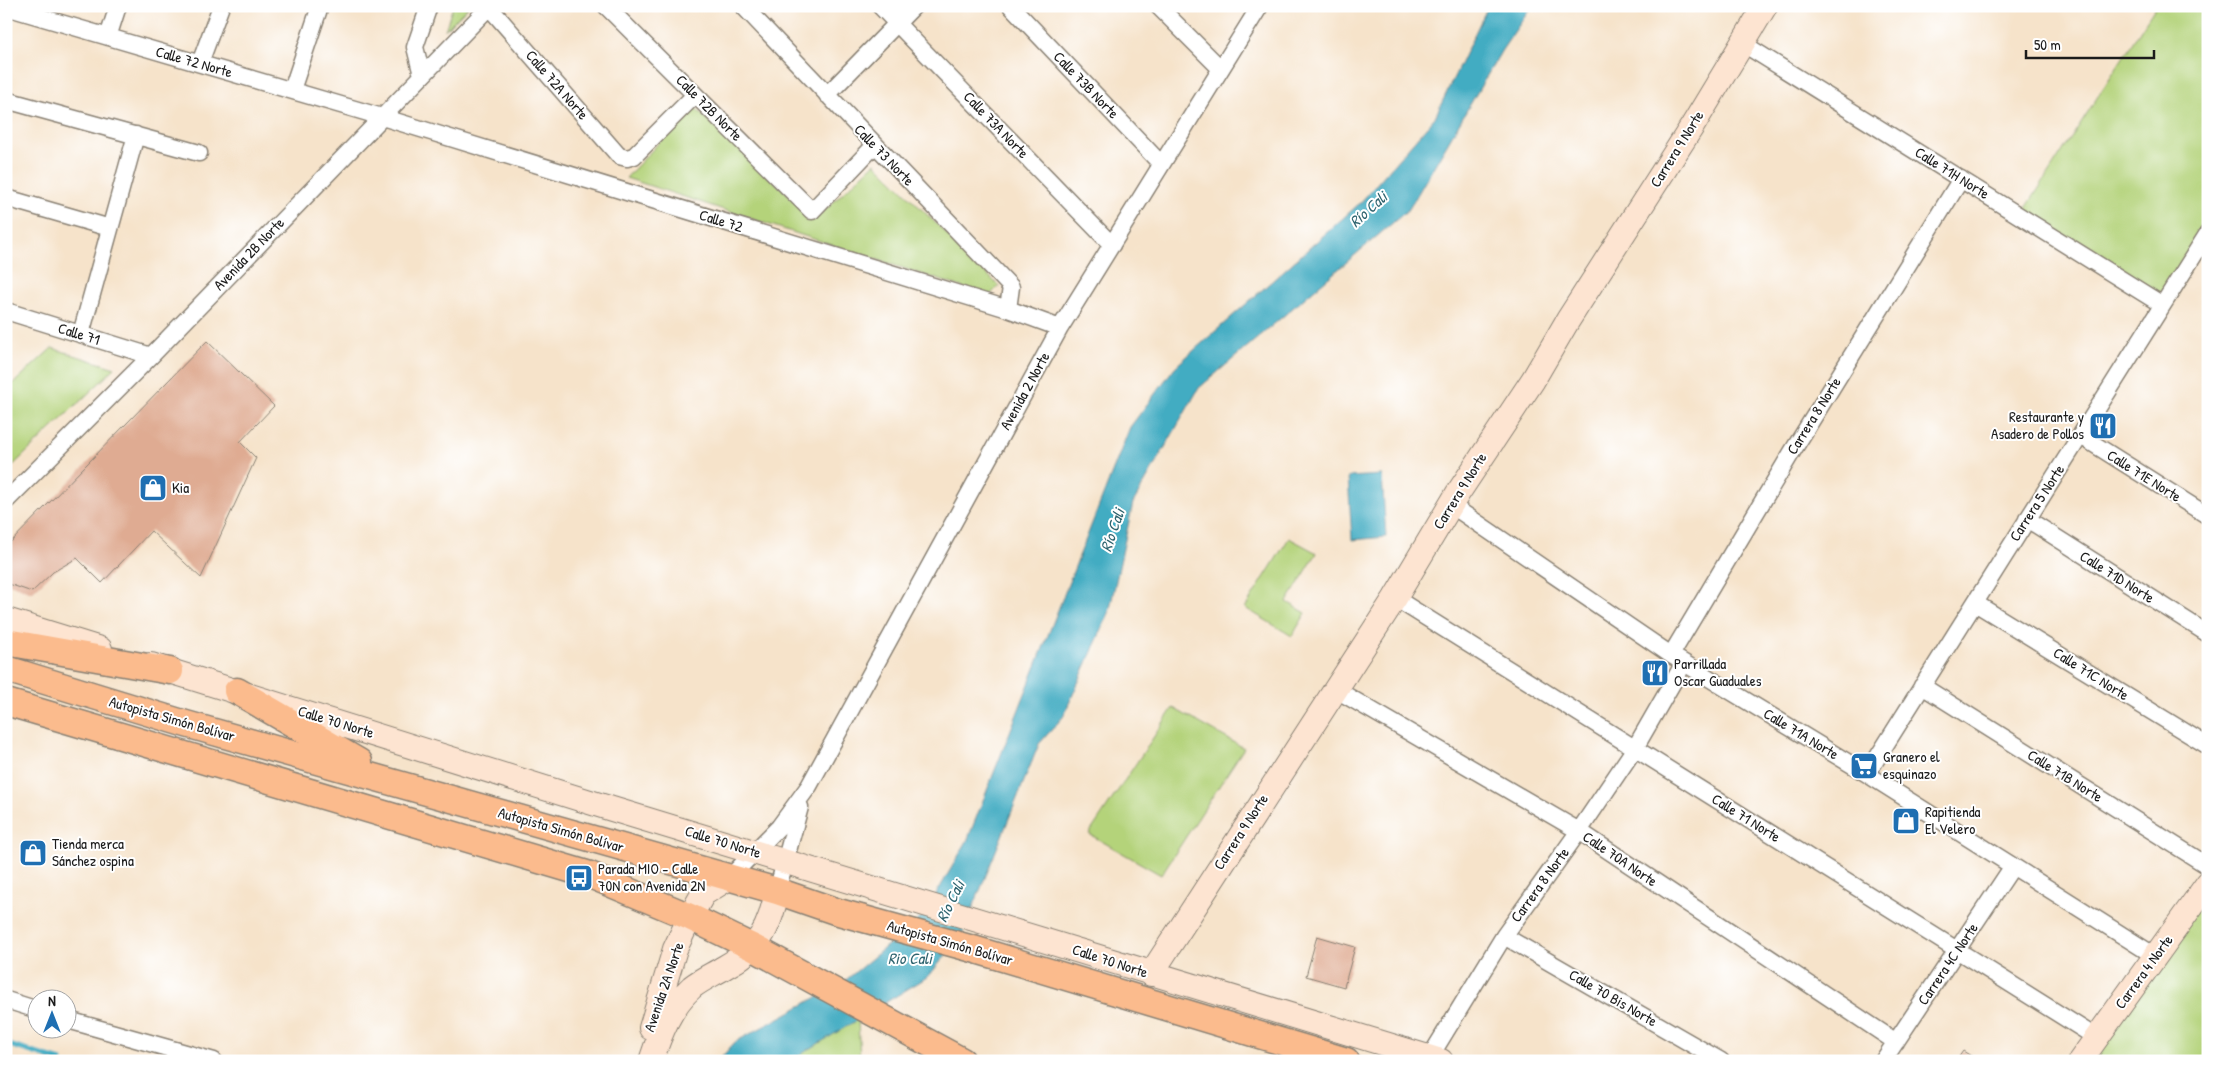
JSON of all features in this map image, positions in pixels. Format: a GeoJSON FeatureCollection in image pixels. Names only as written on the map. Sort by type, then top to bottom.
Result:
{"type":"FeatureCollection","features":[{"type":"Feature","properties":{"kind":"main road"},"geometry":{"type":"LineString","coordinates":[[6,642],[170,671]]}},
{"type":"Feature","properties":{"kind":"main road","name":"Autopista Simón Bolívar"},"geometry":{"type":"LineString","coordinates":[[6,669],[186,724],[730,877],[835,911],[974,949],[1346,1061]]}},
{"type":"Feature","properties":{"kind":"main road"},"geometry":{"type":"LineString","coordinates":[[237,691],[390,780]]}},
{"type":"Feature","properties":{"kind":"main road","name":"Autopista Simón Bolívar"},"geometry":{"type":"LineString","coordinates":[[6,702],[590,875],[690,917],[754,948],[962,1061]]}},
{"type":"Feature","properties":{"kind":"street"},"geometry":{"type":"LineString","coordinates":[[108,37],[118,6]]}},
{"type":"Feature","properties":{"kind":"street"},"geometry":{"type":"LineString","coordinates":[[200,64],[221,6]]}},
{"type":"Feature","properties":{"kind":"street"},"geometry":{"type":"LineString","coordinates":[[292,90],[320,6]]}},
{"type":"Feature","properties":{"kind":"street"},"geometry":{"type":"LineString","coordinates":[[422,75],[415,47],[429,6]]}},
{"type":"Feature","properties":{"kind":"street","name":"Calle 72B Norte"},"geometry":{"type":"LineString","coordinates":[[606,6],[812,210],[876,146]]}},
{"type":"Feature","properties":{"kind":"street","name":"Calle 73 Norte"},"geometry":{"type":"LineString","coordinates":[[742,6],[1011,287],[1008,309]]}},
{"type":"Feature","properties":{"kind":"street","name":"Calle 73A Norte"},"geometry":{"type":"LineString","coordinates":[[880,6],[1112,245]]}},
{"type":"Feature","properties":{"kind":"street"},"geometry":{"type":"LineString","coordinates":[[828,95],[914,6]]}},
{"type":"Feature","properties":{"kind":"street","name":"Calle 73B Norte"},"geometry":{"type":"LineString","coordinates":[[1011,6],[1161,164]]}},
{"type":"Feature","properties":{"kind":"street"},"geometry":{"type":"LineString","coordinates":[[1158,6],[1221,69]]}},
{"type":"Feature","properties":{"kind":"street","name":"Avenida 2 Norte"},"geometry":{"type":"LineString","coordinates":[[754,852],[790,813],[809,786],[1060,328],[1260,6]]}},
{"type":"Feature","properties":{"kind":"street","name":"Carrera 9 Norte"},"geometry":{"type":"LineString","coordinates":[[1151,974],[1395,598],[1451,504],[1532,380],[1568,320],[1693,125],[1765,6]]}},
{"type":"Feature","properties":{"kind":"street","name":"Avenida 2B Norte"},"geometry":{"type":"LineString","coordinates":[[6,501],[151,356],[489,7]]}},
{"type":"Feature","properties":{"kind":"street","name":"Calle 72A Norte"},"geometry":{"type":"LineString","coordinates":[[489,7],[619,156],[627,158],[634,156],[695,95]]}},
{"type":"Feature","properties":{"kind":"street","name":"Calle 72 Norte"},"geometry":{"type":"LineString","coordinates":[[16,8],[108,37],[382,117]]}},
{"type":"Feature","properties":{"kind":"street","name":"Calle 71H Norte"},"geometry":{"type":"LineString","coordinates":[[1742,43],[2162,304]]}},
{"type":"Feature","properties":{"kind":"street"},"geometry":{"type":"LineString","coordinates":[[6,100],[199,152]]}},
{"type":"Feature","properties":{"kind":"street","name":"Calle 72"},"geometry":{"type":"LineString","coordinates":[[382,117],[1008,309],[1060,328]]}},
{"type":"Feature","properties":{"kind":"street"},"geometry":{"type":"LineString","coordinates":[[81,334],[136,135]]}},
{"type":"Feature","properties":{"kind":"street","name":"Carrera 8 Norte"},"geometry":{"type":"LineString","coordinates":[[1435,1059],[1504,936],[1579,831],[1635,748],[1677,659],[1792,452],[1961,179]]}},
{"type":"Feature","properties":{"kind":"street"},"geometry":{"type":"LineString","coordinates":[[6,198],[110,228]]}},
{"type":"Feature","properties":{"kind":"street","name":"Carrera 5 Norte"},"geometry":{"type":"LineString","coordinates":[[1867,774],[2208,233]]}},
{"type":"Feature","properties":{"kind":"street","name":"Calle 71"},"geometry":{"type":"LineString","coordinates":[[6,311],[151,356]]}},
{"type":"Feature","properties":{"kind":"street","name":"Calle 71E Norte"},"geometry":{"type":"LineString","coordinates":[[2081,436],[2208,516]]}},
{"type":"Feature","properties":{"kind":"street","name":"Calle 71A Norte"},"geometry":{"type":"LineString","coordinates":[[1451,504],[1677,659],[1867,774],[2155,956]]}},
{"type":"Feature","properties":{"kind":"street","name":"Calle 71D Norte"},"geometry":{"type":"LineString","coordinates":[[2026,519],[2208,634]]}},
{"type":"Feature","properties":{"kind":"street","name":"Calle 71 Norte"},"geometry":{"type":"LineString","coordinates":[[1395,598],[2097,1038]]}},
{"type":"Feature","properties":{"kind":"street","name":"Calle 71C Norte"},"geometry":{"type":"LineString","coordinates":[[1975,603],[2208,746]]}},
{"type":"Feature","properties":{"kind":"street","name":"Calle 70 Norte"},"geometry":{"type":"LineString","coordinates":[[6,620],[754,852],[989,922],[1151,974],[1435,1059]]}},
{"type":"Feature","properties":{"kind":"street","name":"Calle 71B Norte"},"geometry":{"type":"LineString","coordinates":[[1922,686],[2208,866]]}},
{"type":"Feature","properties":{"kind":"street","name":"Calle 70A Norte"},"geometry":{"type":"LineString","coordinates":[[1335,689],[1579,831],[1896,1042]]}},
{"type":"Feature","properties":{"kind":"street","name":"Avenida 2 Norte"},"geometry":{"type":"LineString","coordinates":[[785,860],[798,813],[809,786]]}},
{"type":"Feature","properties":{"kind":"street","name":"Avenida 2A Norte"},"geometry":{"type":"LineString","coordinates":[[636,1061],[653,1024],[675,949],[690,917],[703,894],[730,877],[754,852]]}},
{"type":"Feature","properties":{"kind":"street","name":"Avenida 2A Norte"},"geometry":{"type":"LineString","coordinates":[[651,1061],[662,1029],[682,998],[708,976],[725,968],[754,948],[764,934],[785,860]]}},
{"type":"Feature","properties":{"kind":"street","name":"Carrera 4C Norte"},"geometry":{"type":"LineString","coordinates":[[1883,1061],[2013,866]]}},
{"type":"Feature","properties":{"kind":"street","name":"Carrera 4 Norte"},"geometry":{"type":"LineString","coordinates":[[2080,1061],[2208,883]]}},
{"type":"Feature","properties":{"kind":"street","name":"Calle 70 Bis Norte"},"geometry":{"type":"LineString","coordinates":[[1504,936],[1721,1061]]}},
{"type":"Feature","properties":{"kind":"street"},"geometry":{"type":"LineString","coordinates":[[6,1000],[28,1007]]}},
{"type":"Feature","properties":{"kind":"street"},"geometry":{"type":"LineString","coordinates":[[78,1023],[214,1061]]}},
{"type":"Feature","properties":{"kind":"green space"},"geometry":{"type":"Polygon","coordinates":[[[453,6],[469,6],[445,30],[453,6]]]}},
{"type":"Feature","properties":{"kind":"green space"},"geometry":{"type":"Polygon","coordinates":[[[2156,6],[2208,7],[2208,230],[2161,304],[2021,216],[2156,6]]]}},
{"type":"Feature","properties":{"kind":"green space"},"geometry":{"type":"Polygon","coordinates":[[[693,106],[815,219],[875,163],[999,286],[989,296],[626,178],[693,106]]]}},
{"type":"Feature","properties":{"kind":"green space"},"geometry":{"type":"Polygon","coordinates":[[[52,348],[115,368],[6,472],[6,390],[52,348]]]}},
{"type":"Feature","properties":{"kind":"green space"},"geometry":{"type":"Polygon","coordinates":[[[1289,538],[1317,553],[1287,602],[1306,613],[1292,636],[1245,608],[1289,538]]]}},
{"type":"Feature","properties":{"kind":"green space"},"geometry":{"type":"Polygon","coordinates":[[[1173,708],[1244,748],[1161,875],[1089,834],[1173,708]]]}},
{"type":"Feature","properties":{"kind":"green space"},"geometry":{"type":"Polygon","coordinates":[[[2208,883],[2208,1061],[2080,1061],[2208,883]]]}},
{"type":"Feature","properties":{"kind":"green space"},"geometry":{"type":"Polygon","coordinates":[[[858,1019],[860,1061],[790,1061],[858,1019]]]}},
{"type":"Feature","properties":{"kind":"water","name":"Rio Cali"},"geometry":{"type":"Polygon","coordinates":[[[1488,6],[1532,6],[1502,50],[1409,209],[1199,388],[1133,503],[1109,613],[1063,717],[1039,744],[962,935],[929,976],[790,1061],[718,1061],[735,1042],[841,984],[924,915],[967,841],[1130,427],[1175,367],[1360,203],[1435,117],[1488,6]]]}},
{"type":"Feature","properties":{"kind":"water"},"geometry":{"type":"Polygon","coordinates":[[[1382,475],[1386,537],[1352,540],[1348,477],[1382,475]]]}},
{"type":"Feature","properties":{"kind":"building","name":"Kia"},"geometry":{"type":"Polygon","coordinates":[[[207,341],[274,406],[240,442],[256,458],[201,578],[151,531],[102,583],[77,558],[53,572],[32,592],[6,583],[6,547],[207,341]]]}},
{"type":"Feature","properties":{"kind":"building"},"geometry":{"type":"Polygon","coordinates":[[[1317,936],[1355,947],[1344,987],[1306,976],[1317,936]]]}},
{"type":"Feature","properties":{"kind":"building"},"geometry":{"type":"Polygon","coordinates":[[[1963,1051],[1976,1059],[1975,1061],[1956,1061],[1963,1051]]]}},
{"type":"Feature","properties":{"kind":"waterway"},"geometry":{"type":"LineString","coordinates":[[6,1044],[61,1061]]}},
{"type":"Feature","properties":{"kind":"place","name":"Restaurante y Asadero de Pollos"},"geometry":{"type":"Point","coordinates":[2103,426]}},
{"type":"Feature","properties":{"kind":"place","name":"Kia"},"geometry":{"type":"Point","coordinates":[153,488]}},
{"type":"Feature","properties":{"kind":"place","name":"Parrillada Oscar Guaduales"},"geometry":{"type":"Point","coordinates":[1655,673]}},
{"type":"Feature","properties":{"kind":"place","name":"Granero el esquinazo"},"geometry":{"type":"Point","coordinates":[1864,766]}},
{"type":"Feature","properties":{"kind":"place","name":"Rapitienda El Velero"},"geometry":{"type":"Point","coordinates":[1906,821]}},
{"type":"Feature","properties":{"kind":"place","name":"Tienda merca Sánchez ospina"},"geometry":{"type":"Point","coordinates":[33,853]}},
{"type":"Feature","properties":{"kind":"place","name":"Parada MIO - Calle 70N con Avenida 2N"},"geometry":{"type":"Point","coordinates":[579,878]}},
{"type":"Feature","properties":{"kind":"water label","name":"Río Cali"},"geometry":{"type":"Point","coordinates":[1368,209]}},
{"type":"Feature","properties":{"kind":"water label","name":"Río Cali"},"geometry":{"type":"Point","coordinates":[1112,530]}},
{"type":"Feature","properties":{"kind":"water label","name":"Río Cali"},"geometry":{"type":"Point","coordinates":[950,901]}}]}
